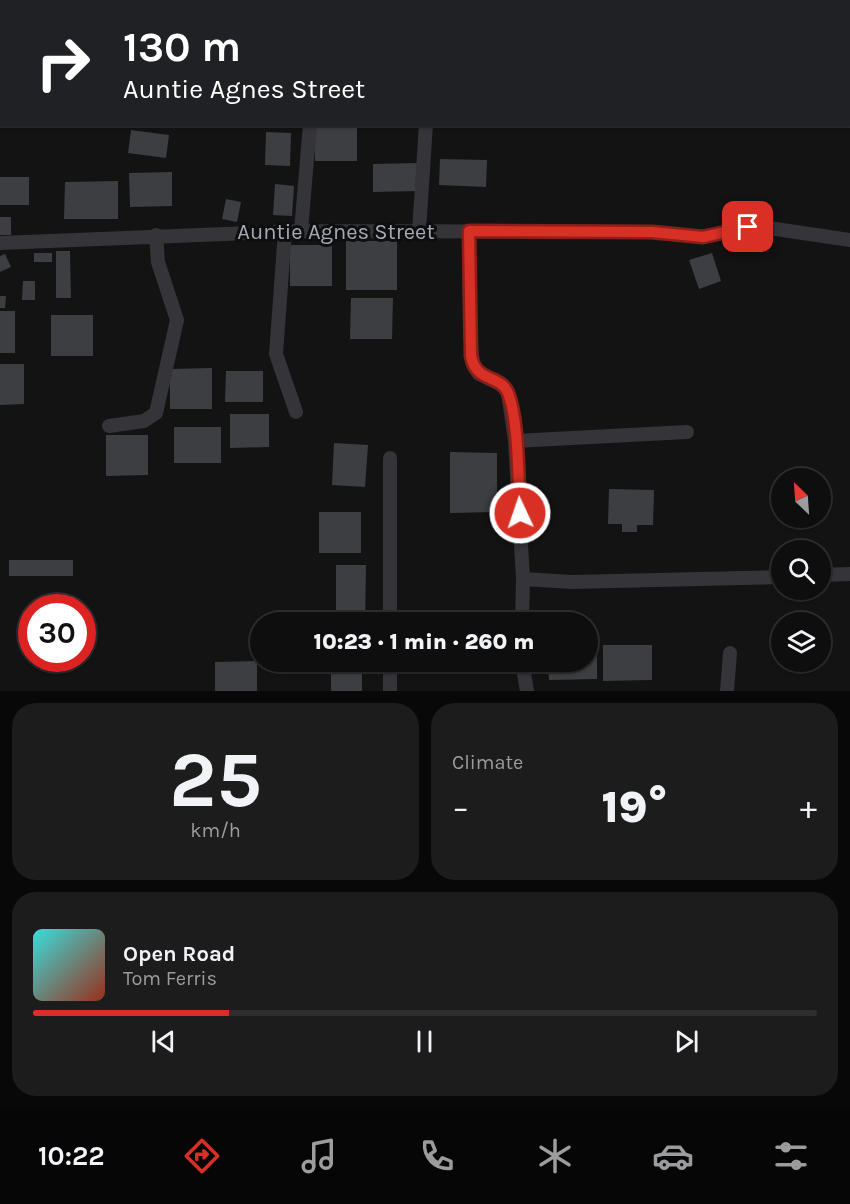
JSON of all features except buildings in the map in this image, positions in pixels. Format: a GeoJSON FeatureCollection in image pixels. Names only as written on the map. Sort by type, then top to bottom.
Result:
{"type":"FeatureCollection","features":[{"type":"Feature","properties":{"kind":"street"},"geometry":{"type":"LineString","coordinates":[[301,231],[310,126]]}},
{"type":"Feature","properties":{"kind":"street"},"geometry":{"type":"LineString","coordinates":[[419,231],[426,126]]}},
{"type":"Feature","properties":{"kind":"street","name":"Auntie Agnes Street"},"geometry":{"type":"LineString","coordinates":[[0,243],[285,231],[652,232],[703,237],[748,227],[850,240]]}},
{"type":"Feature","properties":{"kind":"street"},"geometry":{"type":"LineString","coordinates":[[285,231],[276,354],[296,412]]}},
{"type":"Feature","properties":{"kind":"street"},"geometry":{"type":"LineString","coordinates":[[469,231],[470,333],[473,365],[479,374],[504,386],[508,393],[515,441],[523,579],[522,612]]}},
{"type":"Feature","properties":{"kind":"street"},"geometry":{"type":"LineString","coordinates":[[109,426],[144,421],[156,413],[177,320],[158,262],[156,235]]}},
{"type":"Feature","properties":{"kind":"street"},"geometry":{"type":"LineString","coordinates":[[515,441],[687,432]]}},
{"type":"Feature","properties":{"kind":"street"},"geometry":{"type":"LineString","coordinates":[[390,458],[390,612]]}},
{"type":"Feature","properties":{"kind":"street"},"geometry":{"type":"LineString","coordinates":[[831,575],[850,574]]}},
{"type":"Feature","properties":{"kind":"street"},"geometry":{"type":"LineString","coordinates":[[523,579],[572,582],[771,577]]}},
{"type":"Feature","properties":{"kind":"street"},"geometry":{"type":"LineString","coordinates":[[727,691],[730,653]]}},
{"type":"Feature","properties":{"kind":"street"},"geometry":{"type":"LineString","coordinates":[[390,672],[390,691]]}},
{"type":"Feature","properties":{"kind":"street"},"geometry":{"type":"LineString","coordinates":[[523,672],[526,691]]}},
{"type":"Feature","properties":{"kind":"route"},"geometry":{"type":"LineString","coordinates":[[520,513],[515,441],[508,393],[504,386],[479,374],[473,365],[471,356],[469,231],[652,232],[679,237],[703,237],[748,227]]}}]}
